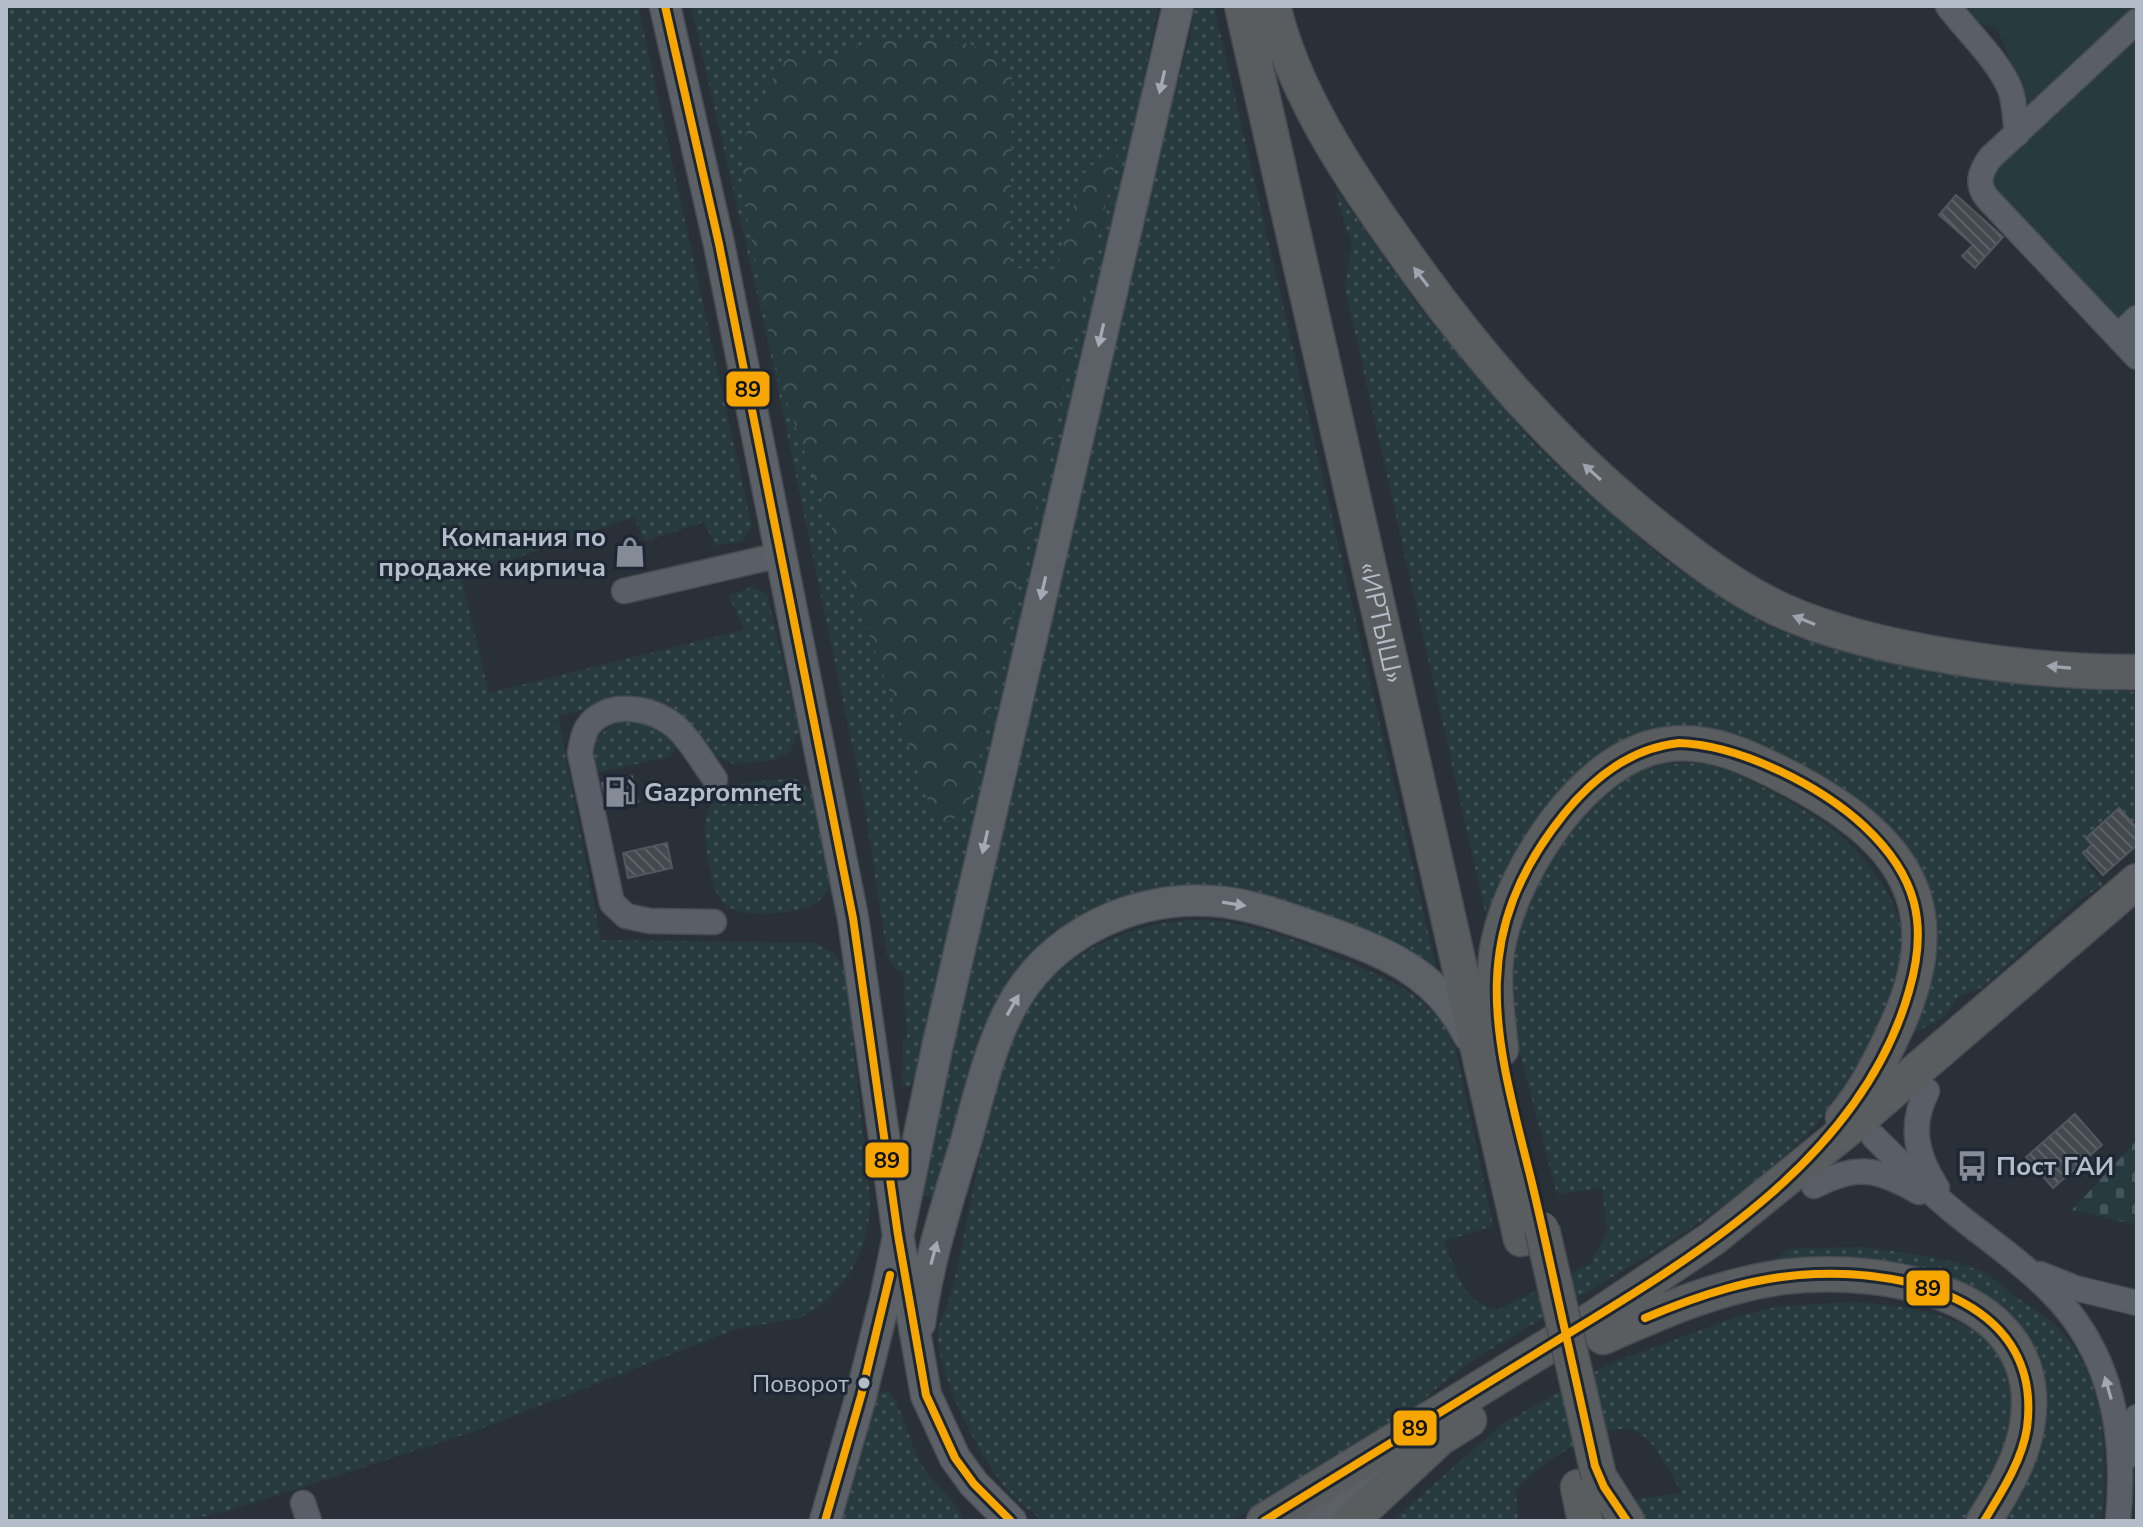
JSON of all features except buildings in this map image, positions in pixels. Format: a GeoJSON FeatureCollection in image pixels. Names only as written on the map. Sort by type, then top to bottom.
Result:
{"type":"FeatureCollection","features":[{"type":"Feature","properties":{"kind":"highway","name":"«ИРТЫШ»"},"geometry":{"type":"LineString","coordinates":[[1242,6],[1493,1063]]}},
{"type":"Feature","properties":{"kind":"highway","name":"«ИРТЫШ»"},"geometry":{"type":"LineString","coordinates":[[1262,6],[1588,1482]]}},
{"type":"Feature","properties":{"kind":"highway"},"geometry":{"type":"LineString","coordinates":[[1273,6],[1318,116],[1374,211],[1409,260],[1483,357],[1539,421],[1606,485],[1665,534],[1754,596],[1816,625],[1931,652],[2062,668],[2137,672]]}},
{"type":"Feature","properties":{"kind":"highway"},"geometry":{"type":"LineString","coordinates":[[1264,1521],[1667,1271],[1807,1177],[1884,1055],[1911,990],[1919,950],[1920,916],[1906,875],[1876,837],[1828,800],[1743,755],[1699,744],[1661,745],[1644,750],[1608,769],[1574,801],[1521,881],[1499,940],[1493,1063]]}},
{"type":"Feature","properties":{"kind":"highway"},"geometry":{"type":"LineString","coordinates":[[1351,1521],[1440,1438],[1723,1259],[1807,1177],[1866,1128],[2137,881]]}},
{"type":"Feature","properties":{"kind":"highway"},"geometry":{"type":"LineString","coordinates":[[1866,1128],[1927,1091],[2137,910]]}},
{"type":"Feature","properties":{"kind":"highway"},"geometry":{"type":"LineString","coordinates":[[1603,1337],[1714,1291],[1782,1277],[1846,1274],[1905,1281],[1947,1293],[1981,1313],[2002,1332],[2017,1354],[2027,1390],[2027,1427],[2021,1450],[1984,1521]]}},
{"type":"Feature","properties":{"kind":"highway"},"geometry":{"type":"LineString","coordinates":[[1585,1521],[1588,1482]]}},
{"type":"Feature","properties":{"kind":"highway"},"geometry":{"type":"LineString","coordinates":[[1588,1482],[1609,1521]]}},
{"type":"Feature","properties":{"kind":"highway"},"geometry":{"type":"LineString","coordinates":[[1588,1482],[1627,1521]]}},
{"type":"Feature","properties":{"kind":"main road"},"geometry":{"type":"LineString","coordinates":[[665,6],[719,244],[853,918],[898,1235],[926,1395],[955,1458],[974,1484],[1011,1521]]}},
{"type":"Feature","properties":{"kind":"main road"},"geometry":{"type":"LineString","coordinates":[[825,1521],[861,1396],[941,1033],[1178,6]]}},
{"type":"Feature","properties":{"kind":"main road"},"geometry":{"type":"LineString","coordinates":[[918,1357],[931,1262],[998,1037],[1013,1004],[1039,966],[1056,950],[1098,924],[1142,907],[1168,902],[1222,902],[1269,911],[1363,944],[1422,975],[1447,999],[1473,1044],[1493,1063]]}},
{"type":"Feature","properties":{"kind":"main road"},"geometry":{"type":"LineString","coordinates":[[1306,1521],[1440,1438]]}},
{"type":"Feature","properties":{"kind":"street"},"geometry":{"type":"LineString","coordinates":[[1948,6],[1976,44],[1992,58],[2011,91],[2017,134]]}},
{"type":"Feature","properties":{"kind":"street"},"geometry":{"type":"LineString","coordinates":[[2137,21],[1982,168],[1981,190],[2137,357]]}},
{"type":"Feature","properties":{"kind":"street"},"geometry":{"type":"LineString","coordinates":[[2118,336],[2137,318]]}},
{"type":"Feature","properties":{"kind":"street"},"geometry":{"type":"LineString","coordinates":[[624,591],[780,555]]}},
{"type":"Feature","properties":{"kind":"street"},"geometry":{"type":"LineString","coordinates":[[714,922],[650,921],[626,916],[612,903],[580,753],[584,734],[595,718],[621,709],[651,711],[677,728],[715,779]]}},
{"type":"Feature","properties":{"kind":"street"},"geometry":{"type":"LineString","coordinates":[[1927,1091],[1916,1120],[1917,1147],[1927,1172],[1951,1210]]}},
{"type":"Feature","properties":{"kind":"street"},"geometry":{"type":"LineString","coordinates":[[1866,1128],[1951,1210],[2023,1266],[2079,1325],[2106,1379],[2118,1430],[2118,1514]]}},
{"type":"Feature","properties":{"kind":"street"},"geometry":{"type":"LineString","coordinates":[[1807,1177],[1868,1170],[1903,1183],[1951,1210]]}},
{"type":"Feature","properties":{"kind":"street"},"geometry":{"type":"LineString","coordinates":[[2023,1266],[2075,1288],[2137,1303]]}},
{"type":"Feature","properties":{"kind":"street"},"geometry":{"type":"LineString","coordinates":[[2118,1514],[2137,1417]]}},
{"type":"Feature","properties":{"kind":"green space"},"geometry":{"type":"Polygon","coordinates":[[[6,6],[638,6],[752,528],[742,541],[716,546],[704,522],[645,541],[634,517],[461,577],[489,693],[744,630],[729,596],[751,587],[767,594],[799,731],[790,752],[774,760],[733,764],[615,703],[558,716],[601,940],[815,943],[835,954],[845,969],[871,1207],[865,1240],[851,1272],[827,1300],[800,1318],[736,1329],[472,1432],[225,1512],[182,1521],[6,1521],[6,6]]]}},
{"type":"Feature","properties":{"kind":"green space"},"geometry":{"type":"Polygon","coordinates":[[[691,6],[1158,6],[1137,115],[920,1060],[914,1081],[908,1087],[902,1085],[903,1039],[907,1037],[903,972],[894,968],[887,955],[864,802],[768,341],[691,6]]]}},
{"type":"Feature","properties":{"kind":"green space"},"geometry":{"type":"Polygon","coordinates":[[[1195,6],[1214,6],[1438,975],[1237,893],[1037,954],[938,1191],[931,1198],[922,1194],[924,1175],[1154,167],[1190,38],[1195,6]]]}},
{"type":"Feature","properties":{"kind":"green space"},"geometry":{"type":"Polygon","coordinates":[[[1964,6],[2137,6],[2137,347],[1987,179],[2031,109],[1996,27],[1971,22],[1964,6]]]}},
{"type":"Feature","properties":{"kind":"green space"},"geometry":{"type":"Polygon","coordinates":[[[877,37],[971,44],[1012,72],[1010,268],[1057,269],[1082,175],[1121,137],[967,813],[937,826],[776,371],[741,183],[745,136],[785,53],[833,58],[877,37]]]}},
{"type":"Feature","properties":{"kind":"green space"},"geometry":{"type":"Polygon","coordinates":[[[1338,192],[1416,303],[1537,447],[1659,556],[1753,618],[1798,638],[1943,672],[2040,685],[2137,692],[2137,820],[2087,863],[2103,885],[2078,901],[1983,987],[1958,997],[1943,1018],[1914,1033],[1930,990],[1937,953],[1934,908],[1835,795],[1646,734],[1486,916],[1345,288],[1352,246],[1336,196],[1338,192]]]}},
{"type":"Feature","properties":{"kind":"green space"},"geometry":{"type":"Polygon","coordinates":[[[633,718],[649,721],[674,738],[676,747],[670,757],[588,774],[591,753],[599,737],[613,726],[633,718]]]}},
{"type":"Feature","properties":{"kind":"green space"},"geometry":{"type":"Polygon","coordinates":[[[1666,764],[1720,768],[1802,809],[1850,844],[1870,867],[1892,902],[1902,934],[1900,968],[1895,987],[1863,1060],[1831,1107],[1791,1150],[1747,1188],[1699,1223],[1482,1355],[1420,1403],[1232,1521],[1043,1521],[1018,1501],[988,1462],[964,1419],[946,1374],[938,1331],[952,1289],[1001,1072],[1015,1031],[1029,1004],[1048,981],[1071,961],[1097,945],[1126,933],[1156,925],[1215,921],[1260,929],[1303,944],[1369,971],[1421,1001],[1436,1015],[1456,1050],[1493,1226],[1444,1241],[1457,1275],[1469,1295],[1487,1307],[1500,1309],[1590,1264],[1607,1233],[1602,1188],[1557,1194],[1504,993],[1509,942],[1531,893],[1574,827],[1609,789],[1637,772],[1666,764]]]}},
{"type":"Feature","properties":{"kind":"green space"},"geometry":{"type":"Polygon","coordinates":[[[795,779],[807,786],[815,797],[831,881],[828,889],[816,903],[792,911],[766,914],[732,908],[717,893],[708,857],[705,833],[707,815],[713,801],[738,786],[795,779]]]}},
{"type":"Feature","properties":{"kind":"green space"},"geometry":{"type":"Polygon","coordinates":[[[2137,1140],[2137,1225],[2072,1210],[2137,1140]]]}},
{"type":"Feature","properties":{"kind":"green space"},"geometry":{"type":"Polygon","coordinates":[[[1864,1247],[1941,1259],[1985,1273],[2045,1316],[2065,1336],[2081,1359],[2099,1410],[2105,1466],[2102,1521],[2005,1521],[2028,1477],[2042,1420],[1993,1311],[1770,1265],[1788,1249],[1864,1247]]]}},
{"type":"Feature","properties":{"kind":"green space"},"geometry":{"type":"Polygon","coordinates":[[[1850,1302],[1935,1314],[1961,1324],[1983,1338],[2001,1357],[2012,1382],[2012,1428],[1997,1469],[1970,1521],[1637,1521],[1623,1501],[1682,1493],[1662,1457],[1649,1441],[1633,1430],[1621,1429],[1606,1432],[1570,1448],[1523,1481],[1516,1491],[1518,1521],[1392,1521],[1504,1423],[1607,1365],[1736,1317],[1776,1307],[1850,1302]]]}},
{"type":"Feature","properties":{"kind":"green space"},"geometry":{"type":"Polygon","coordinates":[[[890,1392],[921,1463],[957,1507],[963,1521],[841,1521],[876,1397],[890,1392]]]}},
{"type":"Feature","properties":{"kind":"transit line","name":"89"},"geometry":{"type":"LineString","coordinates":[[665,6],[719,244],[853,918],[898,1235],[926,1395],[955,1458],[974,1484],[1011,1521]]}},
{"type":"Feature","properties":{"kind":"transit line","name":"89"},"geometry":{"type":"LineString","coordinates":[[1679,743],[1728,751],[1778,770],[1826,797],[1865,827],[1896,863],[1907,882],[1917,922],[1915,966],[1887,1049],[1855,1102],[1816,1150],[1772,1193],[1723,1233],[1566,1335],[1499,1032],[1497,988],[1501,946],[1512,903],[1533,859],[1564,814],[1588,788],[1615,766],[1645,751],[1679,743]]}},
{"type":"Feature","properties":{"kind":"transit line","name":"89"},"geometry":{"type":"LineString","coordinates":[[1645,1318],[1728,1288],[1771,1278],[1815,1274],[1853,1274],[1892,1279],[1929,1288],[1964,1303],[1993,1324],[2014,1351],[2027,1386],[2027,1428],[2021,1453],[1984,1521]]}},
{"type":"Feature","properties":{"kind":"transit line","name":"89"},"geometry":{"type":"LineString","coordinates":[[825,1521],[861,1396],[890,1275]]}},
{"type":"Feature","properties":{"kind":"transit line","name":"89"},"geometry":{"type":"LineString","coordinates":[[1264,1521],[1566,1335]]}},
{"type":"Feature","properties":{"kind":"transit line","name":"89"},"geometry":{"type":"LineString","coordinates":[[1566,1335],[1595,1466],[1604,1487],[1627,1521]]}},
{"type":"Feature","properties":{"kind":"place","name":"Компания по продаже кирпича"},"geometry":{"type":"Point","coordinates":[630,552]}},
{"type":"Feature","properties":{"kind":"place","name":"Gazpromneft"},"geometry":{"type":"Point","coordinates":[620,792]}},
{"type":"Feature","properties":{"kind":"place","name":"Пост ГАИ"},"geometry":{"type":"Point","coordinates":[1972,1166]}},
{"type":"Feature","properties":{"kind":"place","name":"Поворот"},"geometry":{"type":"Point","coordinates":[864,1383]}}]}
